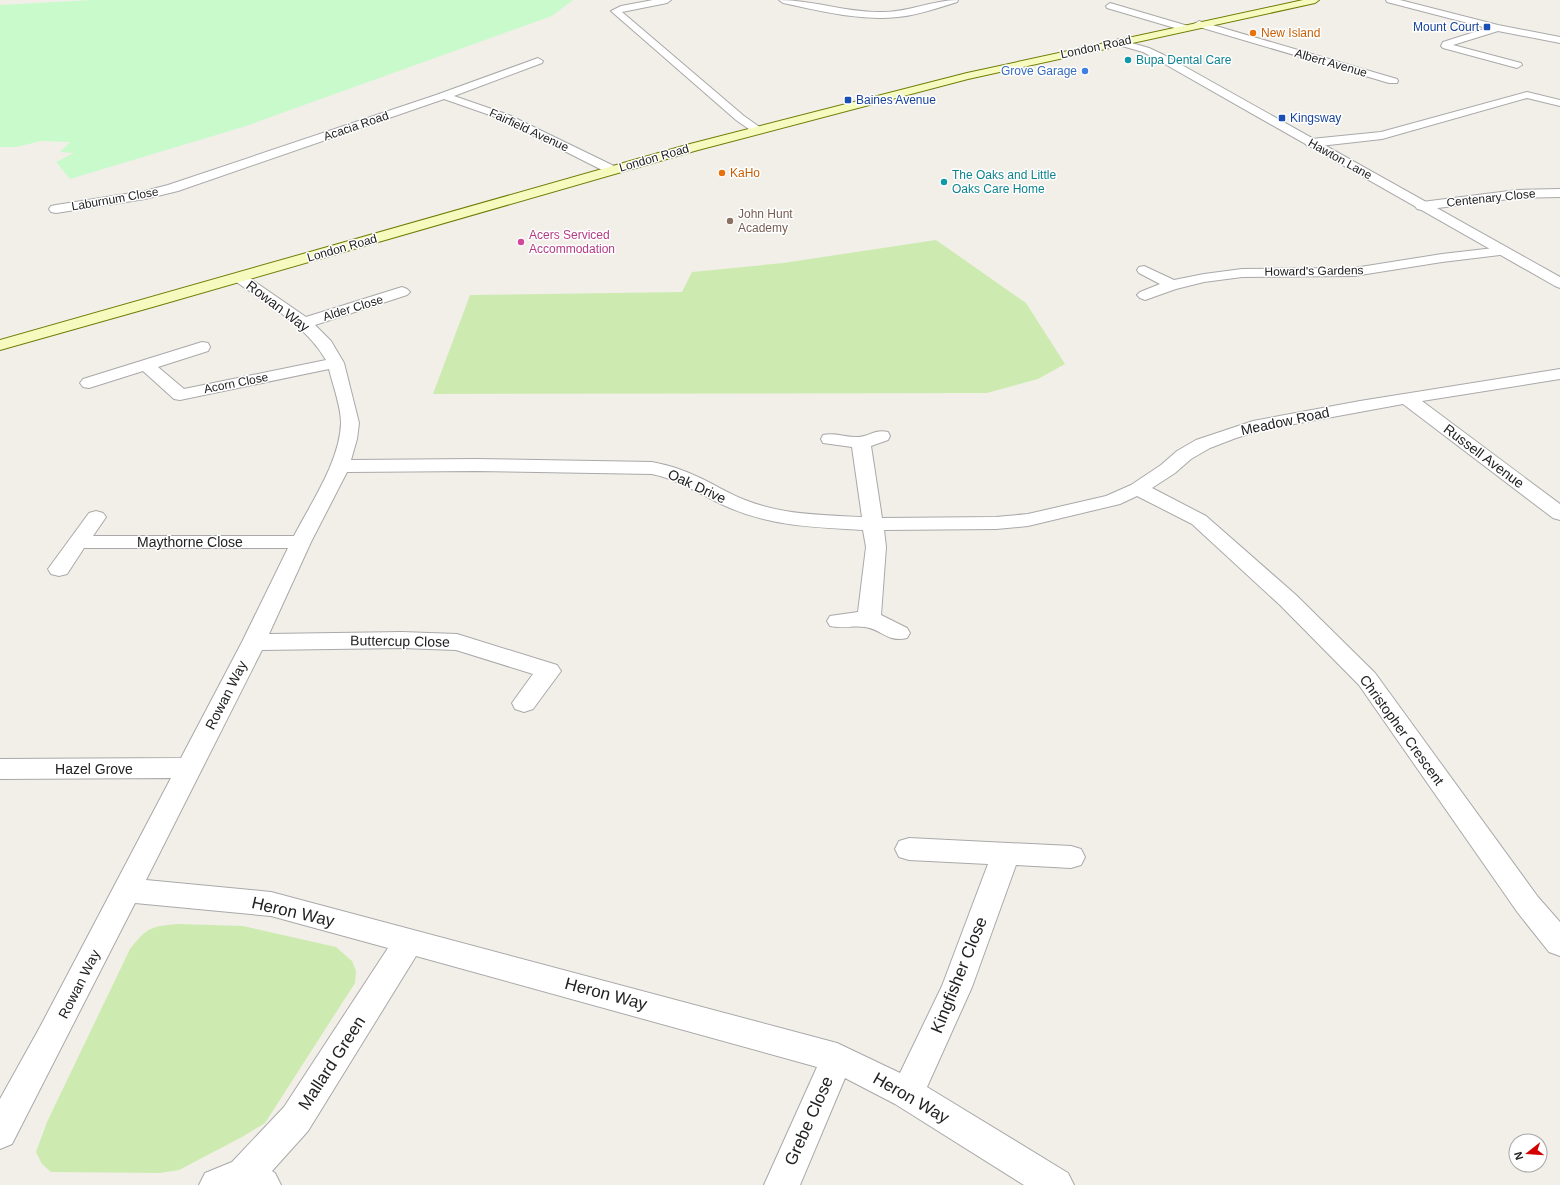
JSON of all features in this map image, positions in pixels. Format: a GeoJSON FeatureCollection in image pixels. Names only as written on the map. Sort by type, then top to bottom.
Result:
{"type":"FeatureCollection","features":[{"type":"Feature","properties":{"kind":"main road","name":"London Road"},"geometry":{"type":"LineString","coordinates":[[0,345],[757,130],[967,76],[1199,24],[1315,0]]}},
{"type":"Feature","properties":{"kind":"street"},"geometry":{"type":"LineString","coordinates":[[664,0],[630,6],[616,11],[740,118],[757,130]]}},
{"type":"Feature","properties":{"kind":"street"},"geometry":{"type":"LineString","coordinates":[[783,0],[854,14],[878,16],[904,14],[954,0]]}},
{"type":"Feature","properties":{"kind":"street"},"geometry":{"type":"LineString","coordinates":[[1390,0],[1498,28],[1560,40]]}},
{"type":"Feature","properties":{"kind":"street"},"geometry":{"type":"LineString","coordinates":[[1128,2],[1110,6],[1185,28]]}},
{"type":"Feature","properties":{"kind":"street","name":"Albert Avenue"},"geometry":{"type":"LineString","coordinates":[[1199,24],[1394,81]]}},
{"type":"Feature","properties":{"kind":"street"},"geometry":{"type":"LineString","coordinates":[[1498,28],[1446,44],[1446,46],[1517,65]]}},
{"type":"Feature","properties":{"kind":"street","name":"Hawton Lane"},"geometry":{"type":"LineString","coordinates":[[1118,42],[1146,50],[1160,57],[1560,283]]}},
{"type":"Feature","properties":{"kind":"street","name":"Acacia Road"},"geometry":{"type":"LineString","coordinates":[[173,188],[445,96],[538,60]]}},
{"type":"Feature","properties":{"kind":"street"},"geometry":{"type":"LineString","coordinates":[[1506,88],[1560,103]]}},
{"type":"Feature","properties":{"kind":"street"},"geometry":{"type":"LineString","coordinates":[[1311,143],[1382,134],[1527,95]]}},
{"type":"Feature","properties":{"kind":"street","name":"Fairfield Avenue"},"geometry":{"type":"LineString","coordinates":[[445,96],[504,116],[612,170]]}},
{"type":"Feature","properties":{"kind":"street","name":"Laburnum Close"},"geometry":{"type":"LineString","coordinates":[[56,209],[145,195],[173,188]]}},
{"type":"Feature","properties":{"kind":"street","name":"Centenary Close"},"geometry":{"type":"LineString","coordinates":[[1422,206],[1517,194],[1560,193]]}},
{"type":"Feature","properties":{"kind":"street","name":"Howard's Gardens"},"geometry":{"type":"LineString","coordinates":[[1145,295],[1172,285],[1204,278],[1242,273],[1354,272],[1442,258],[1503,251]]}},
{"type":"Feature","properties":{"kind":"street"},"geometry":{"type":"LineString","coordinates":[[1144,270],[1172,285]]}},
{"type":"Feature","properties":{"kind":"street","name":"Rowan Way"},"geometry":{"type":"LineString","coordinates":[[0,1132],[51,1037],[254,642],[301,542],[340,466],[348,439],[350,423],[348,410],[336,363],[325,344],[304,323],[240,278]]}},
{"type":"Feature","properties":{"kind":"street","name":"Alder Close"},"geometry":{"type":"LineString","coordinates":[[304,323],[402,292]]}},
{"type":"Feature","properties":{"kind":"street"},"geometry":{"type":"LineString","coordinates":[[90,383],[202,346]]}},
{"type":"Feature","properties":{"kind":"street","name":"Acorn Close"},"geometry":{"type":"LineString","coordinates":[[146,365],[180,395],[336,363]]}},
{"type":"Feature","properties":{"kind":"street","name":"Meadow Road"},"geometry":{"type":"LineString","coordinates":[[1028,520],[1113,500],[1138,489],[1184,455],[1203,444],[1259,425],[1297,417],[1560,374]]}},
{"type":"Feature","properties":{"kind":"street","name":"Russell Avenue"},"geometry":{"type":"LineString","coordinates":[[1407,399],[1560,514]]}},
{"type":"Feature","properties":{"kind":"street"},"geometry":{"type":"LineString","coordinates":[[830,439],[861,443],[881,436]]}},
{"type":"Feature","properties":{"kind":"street"},"geometry":{"type":"LineString","coordinates":[[861,443],[876,548],[869,619]]}},
{"type":"Feature","properties":{"kind":"street","name":"Oak Drive"},"geometry":{"type":"LineString","coordinates":[[340,466],[475,465],[652,468],[667,471],[690,480],[737,504],[772,516],[803,521],[872,524],[996,523],[1028,520]]}},
{"type":"Feature","properties":{"kind":"street","name":"Christopher Crescent"},"geometry":{"type":"LineString","coordinates":[[1138,489],[1199,520],[1288,600],[1367,679],[1528,905],[1560,943]]}},
{"type":"Feature","properties":{"kind":"street"},"geometry":{"type":"LineString","coordinates":[[59,569],[96,517]]}},
{"type":"Feature","properties":{"kind":"street","name":"Maythorne Close"},"geometry":{"type":"LineString","coordinates":[[79,542],[301,542]]}},
{"type":"Feature","properties":{"kind":"street"},"geometry":{"type":"LineString","coordinates":[[838,622],[869,619],[899,634]]}},
{"type":"Feature","properties":{"kind":"street","name":"Buttercup Close"},"geometry":{"type":"LineString","coordinates":[[254,642],[402,640],[457,642],[549,672],[524,703]]}},
{"type":"Feature","properties":{"kind":"street","name":"Hazel Grove"},"geometry":{"type":"LineString","coordinates":[[0,770],[188,768]]}},
{"type":"Feature","properties":{"kind":"street"},"geometry":{"type":"LineString","coordinates":[[910,849],[1071,857]]}},
{"type":"Feature","properties":{"kind":"street","name":"Kingfisher Close"},"geometry":{"type":"LineString","coordinates":[[907,1093],[957,987],[1006,854]]}},
{"type":"Feature","properties":{"kind":"street","name":"Heron Way"},"geometry":{"type":"LineString","coordinates":[[127,890],[271,904],[837,1058],[907,1093],[1056,1185]]}},
{"type":"Feature","properties":{"kind":"street","name":"Mallard Green"},"geometry":{"type":"LineString","coordinates":[[241,1182],[296,1119],[409,941]]}},
{"type":"Feature","properties":{"kind":"street","name":"Grebe Close"},"geometry":{"type":"LineString","coordinates":[[782,1185],[837,1058]]}},
{"type":"Feature","properties":{"kind":"green space"},"geometry":{"type":"Polygon","coordinates":[[[91,0],[573,0],[552,16],[246,126],[70,179],[56,162],[74,153],[60,152],[70,142],[41,141],[16,147],[0,147],[0,5],[91,0]]]}},
{"type":"Feature","properties":{"kind":"green space"},"geometry":{"type":"Polygon","coordinates":[[[936,240],[1026,303],[1065,364],[1038,379],[987,393],[433,394],[470,295],[682,292],[692,272],[783,263],[936,240]]]}},
{"type":"Feature","properties":{"kind":"green space"},"geometry":{"type":"Polygon","coordinates":[[[179,924],[243,926],[336,947],[352,961],[356,971],[355,983],[265,1123],[242,1137],[179,1170],[160,1173],[51,1172],[42,1164],[36,1152],[47,1122],[130,949],[141,936],[151,929],[179,924]]]}},
{"type":"Feature","properties":{"kind":"place","name":"Mount Court"},"geometry":{"type":"Point","coordinates":[1487,27]}},
{"type":"Feature","properties":{"kind":"place","name":"New Island"},"geometry":{"type":"Point","coordinates":[1253,33]}},
{"type":"Feature","properties":{"kind":"place","name":"Bupa Dental Care"},"geometry":{"type":"Point","coordinates":[1128,60]}},
{"type":"Feature","properties":{"kind":"place","name":"Grove Garage"},"geometry":{"type":"Point","coordinates":[1085,71]}},
{"type":"Feature","properties":{"kind":"place","name":"Baines Avenue"},"geometry":{"type":"Point","coordinates":[848,100]}},
{"type":"Feature","properties":{"kind":"place","name":"Kingsway"},"geometry":{"type":"Point","coordinates":[1282,118]}},
{"type":"Feature","properties":{"kind":"place","name":"KaHo"},"geometry":{"type":"Point","coordinates":[722,173]}},
{"type":"Feature","properties":{"kind":"place","name":"The Oaks and Little Oaks Care Home"},"geometry":{"type":"Point","coordinates":[944,182]}},
{"type":"Feature","properties":{"kind":"place","name":"John Hunt Academy"},"geometry":{"type":"Point","coordinates":[730,221]}},
{"type":"Feature","properties":{"kind":"place","name":"Acers Serviced Accommodation"},"geometry":{"type":"Point","coordinates":[521,242]}}]}
